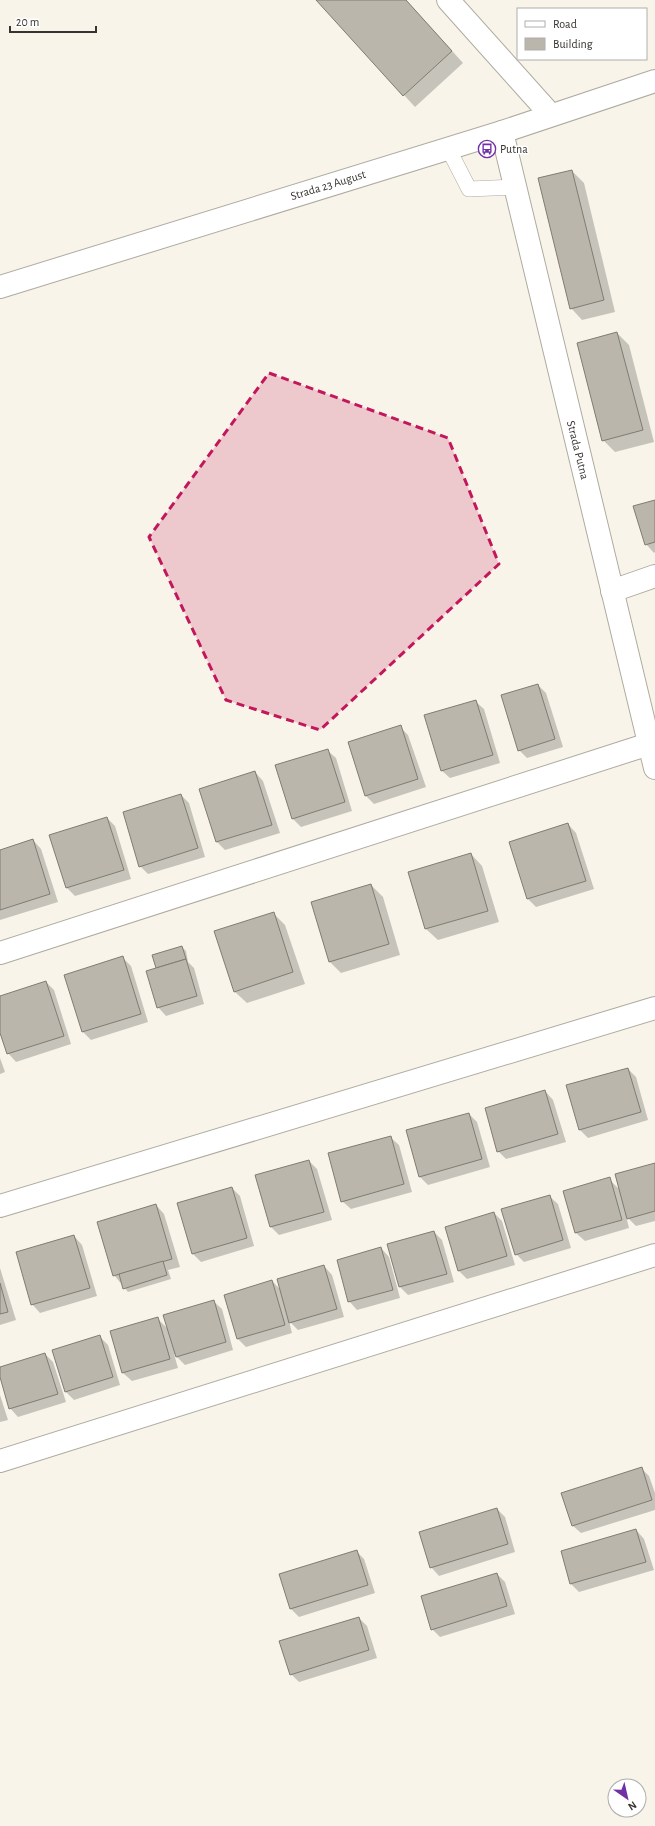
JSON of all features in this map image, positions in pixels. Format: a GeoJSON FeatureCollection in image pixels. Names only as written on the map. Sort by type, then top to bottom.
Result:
{"type":"FeatureCollection","features":[{"type":"Feature","properties":{"kind":"street"},"geometry":{"type":"LineString","coordinates":[[448,0],[551,115]]}},
{"type":"Feature","properties":{"kind":"street","name":"Strada 23 August"},"geometry":{"type":"LineString","coordinates":[[0,287],[502,132],[655,81]]}},
{"type":"Feature","properties":{"kind":"street","name":"Strada Putna"},"geometry":{"type":"LineString","coordinates":[[502,132],[655,768]]}},
{"type":"Feature","properties":{"kind":"street"},"geometry":{"type":"LineString","coordinates":[[612,590],[655,576]]}},
{"type":"Feature","properties":{"kind":"street"},"geometry":{"type":"LineString","coordinates":[[0,953],[649,744]]}},
{"type":"Feature","properties":{"kind":"street"},"geometry":{"type":"LineString","coordinates":[[0,1206],[655,1008]]}},
{"type":"Feature","properties":{"kind":"street"},"geometry":{"type":"LineString","coordinates":[[0,1461],[655,1255]]}},
{"type":"Feature","properties":{"kind":"lane"},"geometry":{"type":"LineString","coordinates":[[448,148],[469,189],[515,187]]}},
{"type":"Feature","properties":{"kind":"highlighted area"},"geometry":{"type":"Polygon","coordinates":[[[269,373],[448,438],[499,564],[320,730],[226,700],[149,537],[269,373]]]}},
{"type":"Feature","properties":{"kind":"building"},"geometry":{"type":"Polygon","coordinates":[[[316,0],[406,0],[452,51],[403,96],[316,0]]]}},
{"type":"Feature","properties":{"kind":"building"},"geometry":{"type":"Polygon","coordinates":[[[572,170],[604,300],[570,309],[538,178],[572,170]]]}},
{"type":"Feature","properties":{"kind":"building"},"geometry":{"type":"Polygon","coordinates":[[[617,332],[643,430],[602,441],[577,343],[617,332]]]}},
{"type":"Feature","properties":{"kind":"building"},"geometry":{"type":"Polygon","coordinates":[[[655,500],[655,542],[645,545],[633,506],[655,500]]]}},
{"type":"Feature","properties":{"kind":"building"},"geometry":{"type":"Polygon","coordinates":[[[538,684],[555,739],[518,751],[501,695],[538,684]]]}},
{"type":"Feature","properties":{"kind":"building"},"geometry":{"type":"Polygon","coordinates":[[[476,700],[493,755],[441,771],[424,715],[476,700]]]}},
{"type":"Feature","properties":{"kind":"building"},"geometry":{"type":"Polygon","coordinates":[[[401,725],[418,779],[365,796],[348,742],[401,725]]]}},
{"type":"Feature","properties":{"kind":"building"},"geometry":{"type":"Polygon","coordinates":[[[328,749],[345,802],[292,819],[275,765],[328,749]]]}},
{"type":"Feature","properties":{"kind":"building"},"geometry":{"type":"Polygon","coordinates":[[[255,771],[272,825],[216,842],[199,789],[255,771]]]}},
{"type":"Feature","properties":{"kind":"building"},"geometry":{"type":"Polygon","coordinates":[[[181,794],[198,848],[139,867],[123,812],[181,794]]]}},
{"type":"Feature","properties":{"kind":"building"},"geometry":{"type":"Polygon","coordinates":[[[107,817],[124,870],[66,888],[49,835],[107,817]]]}},
{"type":"Feature","properties":{"kind":"building"},"geometry":{"type":"Polygon","coordinates":[[[568,823],[586,881],[527,899],[509,842],[568,823]]]}},
{"type":"Feature","properties":{"kind":"building"},"geometry":{"type":"Polygon","coordinates":[[[33,839],[50,894],[0,910],[0,850],[33,839]]]}},
{"type":"Feature","properties":{"kind":"building"},"geometry":{"type":"Polygon","coordinates":[[[471,853],[488,911],[425,929],[408,872],[471,853]]]}},
{"type":"Feature","properties":{"kind":"building"},"geometry":{"type":"Polygon","coordinates":[[[371,884],[389,944],[329,962],[311,902],[371,884]]]}},
{"type":"Feature","properties":{"kind":"building"},"geometry":{"type":"Polygon","coordinates":[[[274,912],[293,972],[234,992],[214,931],[274,912]]]}},
{"type":"Feature","properties":{"kind":"building"},"geometry":{"type":"Polygon","coordinates":[[[182,946],[186,959],[156,968],[152,955],[182,946]]]}},
{"type":"Feature","properties":{"kind":"building"},"geometry":{"type":"Polygon","coordinates":[[[123,956],[141,1014],[82,1032],[64,975],[123,956]]]}},
{"type":"Feature","properties":{"kind":"building"},"geometry":{"type":"Polygon","coordinates":[[[186,959],[197,996],[157,1008],[146,971],[186,959]]]}},
{"type":"Feature","properties":{"kind":"building"},"geometry":{"type":"Polygon","coordinates":[[[46,981],[64,1036],[7,1054],[0,1033],[0,996],[46,981]]]}},
{"type":"Feature","properties":{"kind":"building"},"geometry":{"type":"Polygon","coordinates":[[[628,1068],[641,1112],[579,1130],[566,1085],[628,1068]]]}},
{"type":"Feature","properties":{"kind":"building"},"geometry":{"type":"Polygon","coordinates":[[[545,1090],[558,1134],[497,1152],[485,1108],[545,1090]]]}},
{"type":"Feature","properties":{"kind":"building"},"geometry":{"type":"Polygon","coordinates":[[[469,1113],[482,1159],[419,1177],[406,1130],[469,1113]]]}},
{"type":"Feature","properties":{"kind":"building"},"geometry":{"type":"Polygon","coordinates":[[[391,1136],[404,1184],[341,1202],[328,1153],[391,1136]]]}},
{"type":"Feature","properties":{"kind":"building"},"geometry":{"type":"Polygon","coordinates":[[[309,1160],[324,1212],[270,1227],[255,1175],[309,1160]]]}},
{"type":"Feature","properties":{"kind":"building"},"geometry":{"type":"Polygon","coordinates":[[[655,1163],[655,1211],[627,1219],[615,1174],[655,1163]]]}},
{"type":"Feature","properties":{"kind":"building"},"geometry":{"type":"Polygon","coordinates":[[[610,1177],[622,1220],[575,1233],[563,1191],[610,1177]]]}},
{"type":"Feature","properties":{"kind":"building"},"geometry":{"type":"Polygon","coordinates":[[[232,1187],[247,1238],[192,1254],[177,1203],[232,1187]]]}},
{"type":"Feature","properties":{"kind":"building"},"geometry":{"type":"Polygon","coordinates":[[[550,1195],[563,1240],[515,1255],[501,1209],[550,1195]]]}},
{"type":"Feature","properties":{"kind":"building"},"geometry":{"type":"Polygon","coordinates":[[[156,1204],[172,1259],[113,1276],[97,1222],[156,1204]]]}},
{"type":"Feature","properties":{"kind":"building"},"geometry":{"type":"Polygon","coordinates":[[[494,1212],[507,1256],[458,1271],[445,1227],[494,1212]]]}},
{"type":"Feature","properties":{"kind":"building"},"geometry":{"type":"Polygon","coordinates":[[[434,1231],[447,1274],[399,1287],[387,1244],[434,1231]]]}},
{"type":"Feature","properties":{"kind":"building"},"geometry":{"type":"Polygon","coordinates":[[[74,1235],[90,1288],[31,1305],[16,1252],[74,1235]]]}},
{"type":"Feature","properties":{"kind":"building"},"geometry":{"type":"Polygon","coordinates":[[[381,1247],[393,1290],[348,1302],[337,1260],[381,1247]]]}},
{"type":"Feature","properties":{"kind":"building"},"geometry":{"type":"Polygon","coordinates":[[[163,1261],[167,1275],[123,1289],[119,1274],[163,1261]]]}},
{"type":"Feature","properties":{"kind":"building"},"geometry":{"type":"Polygon","coordinates":[[[324,1265],[337,1309],[289,1323],[277,1279],[324,1265]]]}},
{"type":"Feature","properties":{"kind":"building"},"geometry":{"type":"Polygon","coordinates":[[[272,1280],[285,1325],[237,1339],[224,1295],[272,1280]]]}},
{"type":"Feature","properties":{"kind":"building"},"geometry":{"type":"Polygon","coordinates":[[[0,1283],[8,1312],[0,1314],[0,1283]]]}},
{"type":"Feature","properties":{"kind":"building"},"geometry":{"type":"Polygon","coordinates":[[[214,1300],[226,1342],[176,1357],[163,1315],[214,1300]]]}},
{"type":"Feature","properties":{"kind":"building"},"geometry":{"type":"Polygon","coordinates":[[[158,1317],[170,1359],[122,1373],[110,1331],[158,1317]]]}},
{"type":"Feature","properties":{"kind":"building"},"geometry":{"type":"Polygon","coordinates":[[[100,1335],[113,1377],[65,1392],[52,1350],[100,1335]]]}},
{"type":"Feature","properties":{"kind":"building"},"geometry":{"type":"Polygon","coordinates":[[[45,1353],[58,1394],[9,1409],[0,1377],[0,1367],[45,1353]]]}},
{"type":"Feature","properties":{"kind":"building"},"geometry":{"type":"Polygon","coordinates":[[[642,1467],[652,1500],[572,1526],[561,1493],[642,1467]]]}},
{"type":"Feature","properties":{"kind":"building"},"geometry":{"type":"Polygon","coordinates":[[[497,1508],[508,1544],[430,1568],[419,1532],[497,1508]]]}},
{"type":"Feature","properties":{"kind":"building"},"geometry":{"type":"Polygon","coordinates":[[[636,1529],[646,1562],[570,1584],[561,1551],[636,1529]]]}},
{"type":"Feature","properties":{"kind":"building"},"geometry":{"type":"Polygon","coordinates":[[[357,1550],[368,1585],[290,1609],[279,1574],[357,1550]]]}},
{"type":"Feature","properties":{"kind":"building"},"geometry":{"type":"Polygon","coordinates":[[[497,1573],[507,1606],[431,1630],[421,1596],[497,1573]]]}},
{"type":"Feature","properties":{"kind":"building"},"geometry":{"type":"Polygon","coordinates":[[[359,1617],[369,1650],[290,1675],[279,1641],[359,1617]]]}},
{"type":"Feature","properties":{"kind":"place","name":"Putna"},"geometry":{"type":"Point","coordinates":[487,149]}}]}
